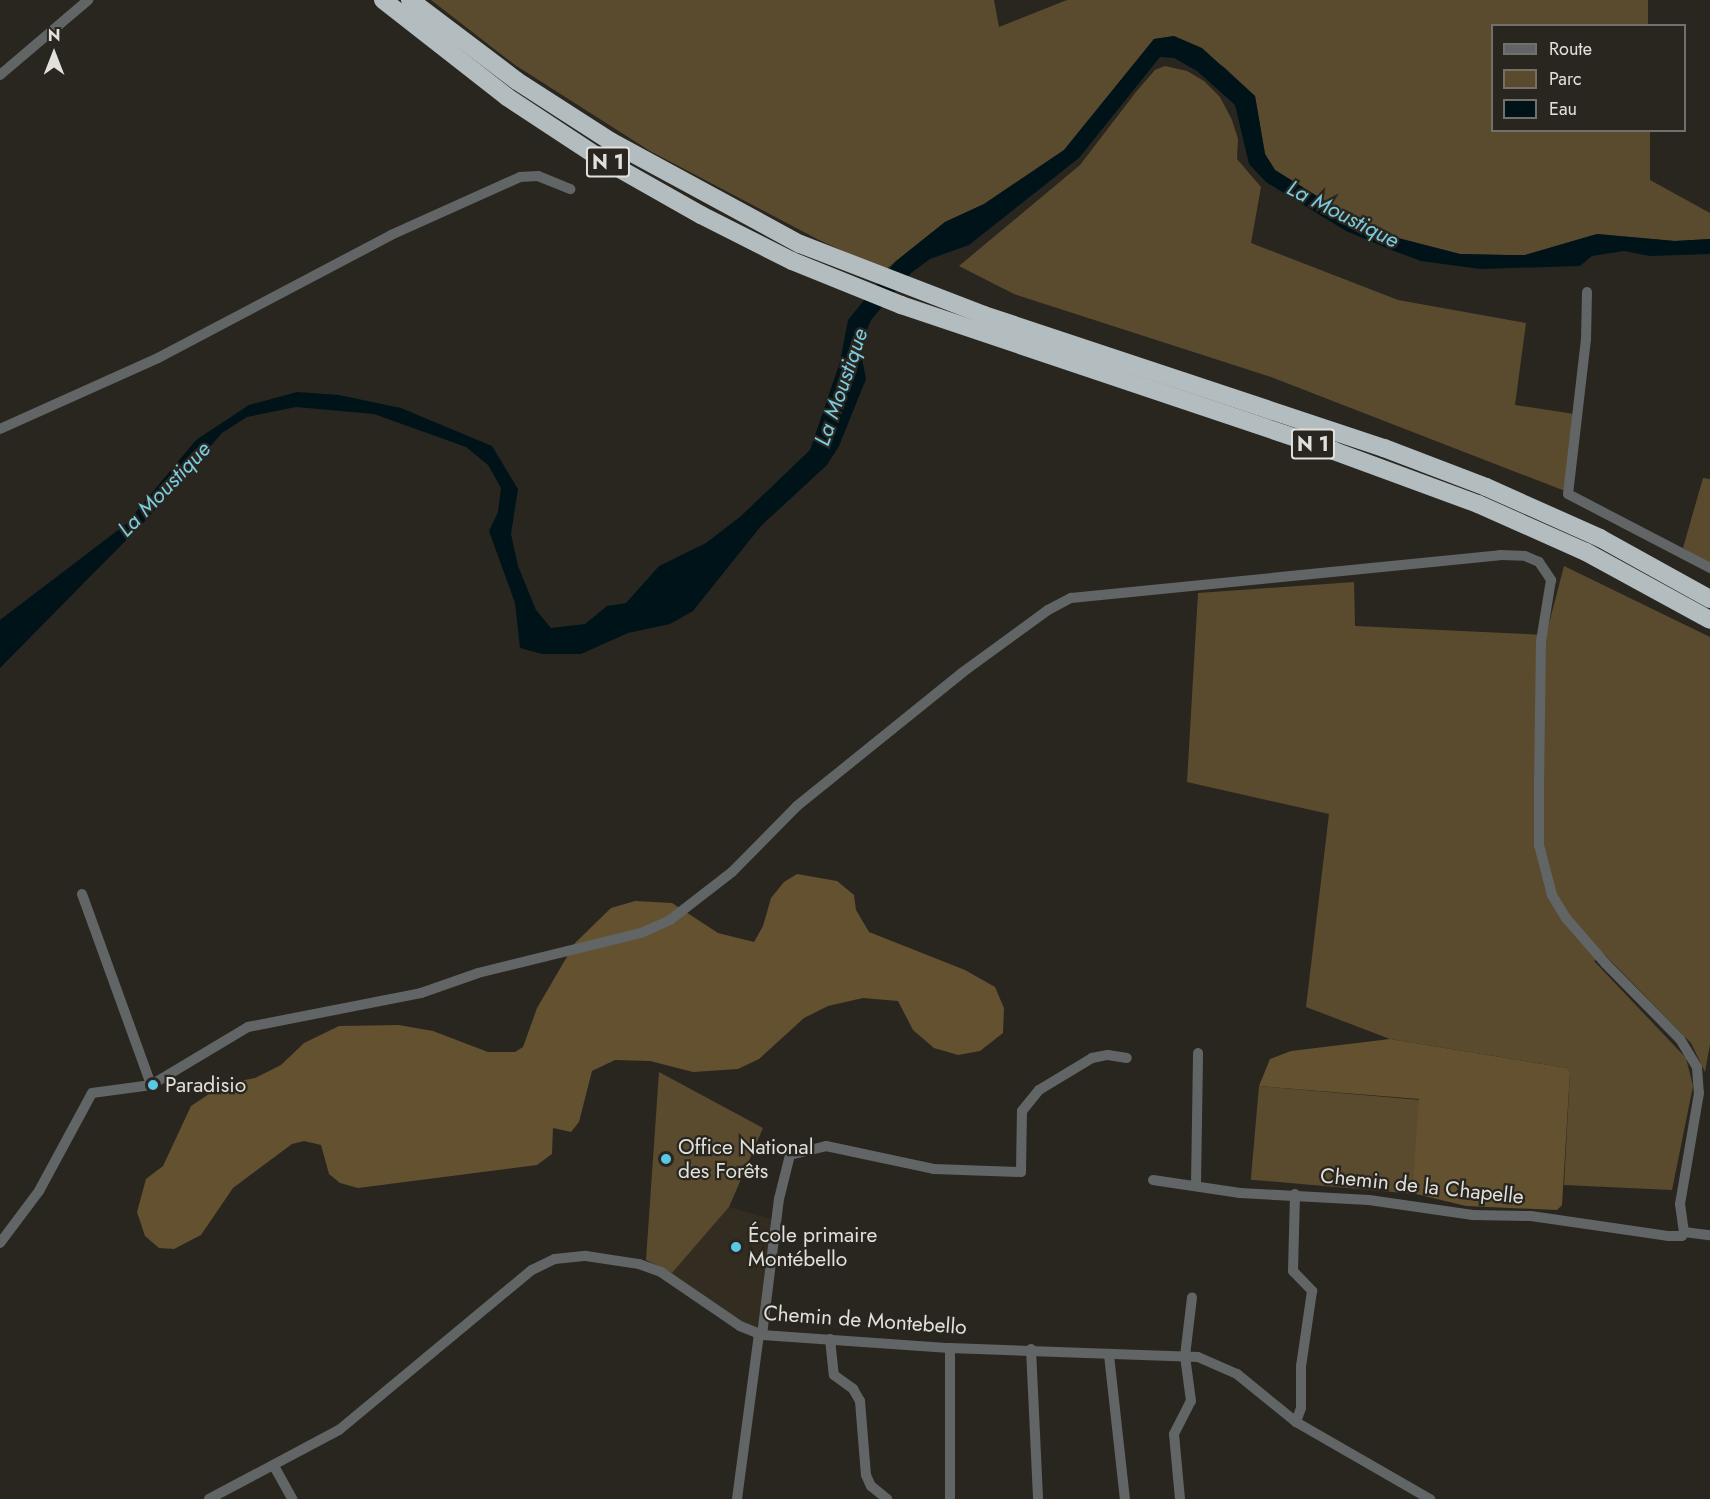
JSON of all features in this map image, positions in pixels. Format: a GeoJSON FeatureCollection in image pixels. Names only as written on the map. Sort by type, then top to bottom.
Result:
{"type":"FeatureCollection","features":[{"type":"Feature","properties":{"kind":"highway","name":"N 1"},"geometry":{"type":"LineString","coordinates":[[383,0],[507,97],[595,155],[701,215],[856,287],[901,305],[1334,451],[1478,504],[1586,552],[1710,620]]}},
{"type":"Feature","properties":{"kind":"highway","name":"N 1"},"geometry":{"type":"LineString","coordinates":[[410,0],[517,81],[610,141],[771,229],[918,291],[1384,448],[1486,487],[1600,538],[1710,599]]}},
{"type":"Feature","properties":{"kind":"street"},"geometry":{"type":"LineString","coordinates":[[0,75],[88,0]]}},
{"type":"Feature","properties":{"kind":"street"},"geometry":{"type":"LineString","coordinates":[[0,429],[158,358],[391,235],[520,177],[538,176],[570,189]]}},
{"type":"Feature","properties":{"kind":"street"},"geometry":{"type":"LineString","coordinates":[[1587,292],[1586,339],[1568,494],[1710,568]]}},
{"type":"Feature","properties":{"kind":"street"},"geometry":{"type":"LineString","coordinates":[[0,1243],[39,1191],[87,1097],[98,1089],[152,1085],[248,1028],[421,993],[478,973],[641,933],[670,920],[732,872],[796,806],[963,672],[1048,610],[1071,598],[1500,555],[1525,556],[1539,562],[1551,580],[1541,641],[1539,781],[1544,870],[1566,918],[1680,1039],[1697,1067],[1698,1093],[1680,1204],[1684,1232]]}},
{"type":"Feature","properties":{"kind":"street"},"geometry":{"type":"LineString","coordinates":[[82,894],[152,1085]]}},
{"type":"Feature","properties":{"kind":"street"},"geometry":{"type":"LineString","coordinates":[[1196,1184],[1198,1053]]}},
{"type":"Feature","properties":{"kind":"street"},"geometry":{"type":"LineString","coordinates":[[737,1499],[779,1199],[790,1155],[826,1146],[934,1169],[1021,1172],[1022,1111],[1039,1090],[1092,1058],[1108,1055],[1127,1058]]}},
{"type":"Feature","properties":{"kind":"street","name":"Chemin de la Chapelle"},"geometry":{"type":"LineString","coordinates":[[1153,1180],[1196,1184],[1240,1192],[1295,1194],[1473,1215],[1531,1216],[1668,1236],[1682,1236],[1684,1232],[1710,1235]]}},
{"type":"Feature","properties":{"kind":"street"},"geometry":{"type":"LineString","coordinates":[[1295,1194],[1293,1271],[1312,1291],[1301,1366],[1301,1408],[1296,1422]]}},
{"type":"Feature","properties":{"kind":"street","name":"Chemin de Montebello"},"geometry":{"type":"LineString","coordinates":[[209,1499],[274,1466],[360,1415],[444,1340],[532,1270],[555,1259],[609,1258],[661,1272],[740,1326],[760,1334],[950,1348],[1185,1356],[1220,1365],[1237,1374],[1296,1422],[1430,1499]]}},
{"type":"Feature","properties":{"kind":"street"},"geometry":{"type":"LineString","coordinates":[[1180,1499],[1174,1434],[1192,1393],[1185,1356],[1192,1298]]}},
{"type":"Feature","properties":{"kind":"street"},"geometry":{"type":"LineString","coordinates":[[830,1339],[834,1375],[853,1389],[860,1401],[866,1475],[871,1486],[887,1499]]}},
{"type":"Feature","properties":{"kind":"street"},"geometry":{"type":"LineString","coordinates":[[950,1348],[950,1499]]}},
{"type":"Feature","properties":{"kind":"street"},"geometry":{"type":"LineString","coordinates":[[1031,1349],[1038,1499]]}},
{"type":"Feature","properties":{"kind":"street"},"geometry":{"type":"LineString","coordinates":[[1109,1354],[1125,1499]]}},
{"type":"Feature","properties":{"kind":"street"},"geometry":{"type":"LineString","coordinates":[[274,1466],[292,1499]]}},
{"type":"Feature","properties":{"kind":"shaded area"},"geometry":{"type":"Polygon","coordinates":[[[797,874],[837,881],[854,895],[856,910],[869,932],[965,970],[995,987],[1004,1008],[1003,1033],[980,1051],[958,1055],[934,1048],[913,1030],[898,1001],[863,998],[828,1006],[804,1018],[759,1059],[738,1069],[693,1072],[650,1061],[615,1060],[592,1071],[579,1122],[571,1132],[553,1128],[552,1154],[537,1165],[358,1188],[340,1183],[329,1174],[321,1145],[304,1141],[292,1144],[233,1188],[201,1235],[174,1249],[159,1248],[145,1236],[137,1212],[146,1179],[163,1166],[191,1106],[224,1084],[255,1078],[281,1065],[304,1043],[339,1026],[399,1025],[433,1031],[488,1052],[515,1052],[523,1047],[537,1008],[575,943],[611,908],[635,901],[672,903],[718,933],[754,942],[763,926],[771,898],[784,882],[797,874]]]}},
{"type":"Feature","properties":{"kind":"shaded area"},"geometry":{"type":"Polygon","coordinates":[[[1390,1039],[1567,1068],[1570,1072],[1562,1205],[1557,1210],[1466,1206],[1412,1193],[1419,1099],[1259,1086],[1270,1059],[1291,1051],[1390,1039]]]}},
{"type":"Feature","properties":{"kind":"shaded area","name":"École primaire Montébello"},"geometry":{"type":"Polygon","coordinates":[[[729,1207],[781,1222],[765,1335],[668,1277],[729,1207]]]}},
{"type":"Feature","properties":{"kind":"green space"},"geometry":{"type":"Polygon","coordinates":[[[431,0],[994,0],[999,27],[1067,0],[1648,0],[1648,24],[1491,24],[1491,132],[1650,132],[1650,180],[1710,213],[1710,239],[1675,241],[1597,234],[1525,255],[1507,255],[1460,254],[1398,238],[1349,216],[1275,170],[1265,154],[1255,96],[1224,67],[1174,36],[1154,39],[1064,150],[984,204],[945,222],[885,270],[819,240],[650,151],[515,65],[431,0]]]}},
{"type":"Feature","properties":{"kind":"green space"},"geometry":{"type":"Polygon","coordinates":[[[1165,66],[1187,71],[1204,81],[1220,97],[1232,120],[1238,139],[1237,159],[1261,187],[1251,243],[1398,300],[1526,323],[1515,405],[1574,414],[1565,491],[1271,377],[1014,294],[959,266],[1080,165],[1136,92],[1155,70],[1165,66]]]}},
{"type":"Feature","properties":{"kind":"green space"},"geometry":{"type":"Polygon","coordinates":[[[1703,478],[1710,479],[1710,565],[1683,548],[1703,478]]]}},
{"type":"Feature","properties":{"kind":"green space"},"geometry":{"type":"Polygon","coordinates":[[[1564,566],[1710,637],[1710,1044],[1705,1072],[1691,1043],[1605,955],[1594,961],[1686,1058],[1693,1086],[1672,1190],[1564,1185],[1570,1072],[1567,1068],[1390,1039],[1306,1007],[1329,814],[1187,782],[1198,593],[1354,582],[1355,626],[1546,635],[1564,566]]]}},
{"type":"Feature","properties":{"kind":"green space"},"geometry":{"type":"Polygon","coordinates":[[[659,1072],[763,1128],[729,1207],[672,1273],[646,1260],[659,1072]]]}},
{"type":"Feature","properties":{"kind":"green space"},"geometry":{"type":"Polygon","coordinates":[[[1259,1086],[1420,1100],[1412,1194],[1251,1180],[1259,1086]]]}},
{"type":"Feature","properties":{"kind":"water","name":"La Moustique"},"geometry":{"type":"Polygon","coordinates":[[[1174,36],[1202,48],[1255,96],[1265,154],[1275,170],[1349,216],[1398,238],[1460,254],[1507,255],[1525,255],[1597,234],[1675,241],[1710,239],[1710,254],[1650,256],[1624,251],[1592,256],[1580,266],[1480,269],[1421,261],[1346,231],[1266,182],[1249,164],[1235,105],[1197,71],[1174,58],[1160,57],[1079,158],[969,245],[930,259],[911,273],[871,320],[860,348],[866,379],[839,446],[827,465],[761,526],[693,611],[670,624],[628,633],[581,654],[542,654],[520,648],[515,603],[489,531],[498,512],[501,488],[488,465],[466,447],[374,414],[296,407],[247,417],[222,433],[146,520],[0,668],[0,620],[126,524],[196,440],[249,405],[297,392],[339,395],[401,408],[492,446],[518,489],[511,534],[518,566],[536,610],[551,628],[585,624],[607,606],[626,603],[659,566],[706,543],[741,516],[810,450],[840,362],[848,320],[896,261],[945,222],[984,204],[1064,150],[1154,39],[1174,36]]]}},
{"type":"Feature","properties":{"kind":"place","name":"Paradisio"},"geometry":{"type":"Point","coordinates":[153,1085]}},
{"type":"Feature","properties":{"kind":"place","name":"Office National des Forêts"},"geometry":{"type":"Point","coordinates":[666,1159]}},
{"type":"Feature","properties":{"kind":"place","name":"École primaire Montébello"},"geometry":{"type":"Point","coordinates":[736,1247]}}]}
